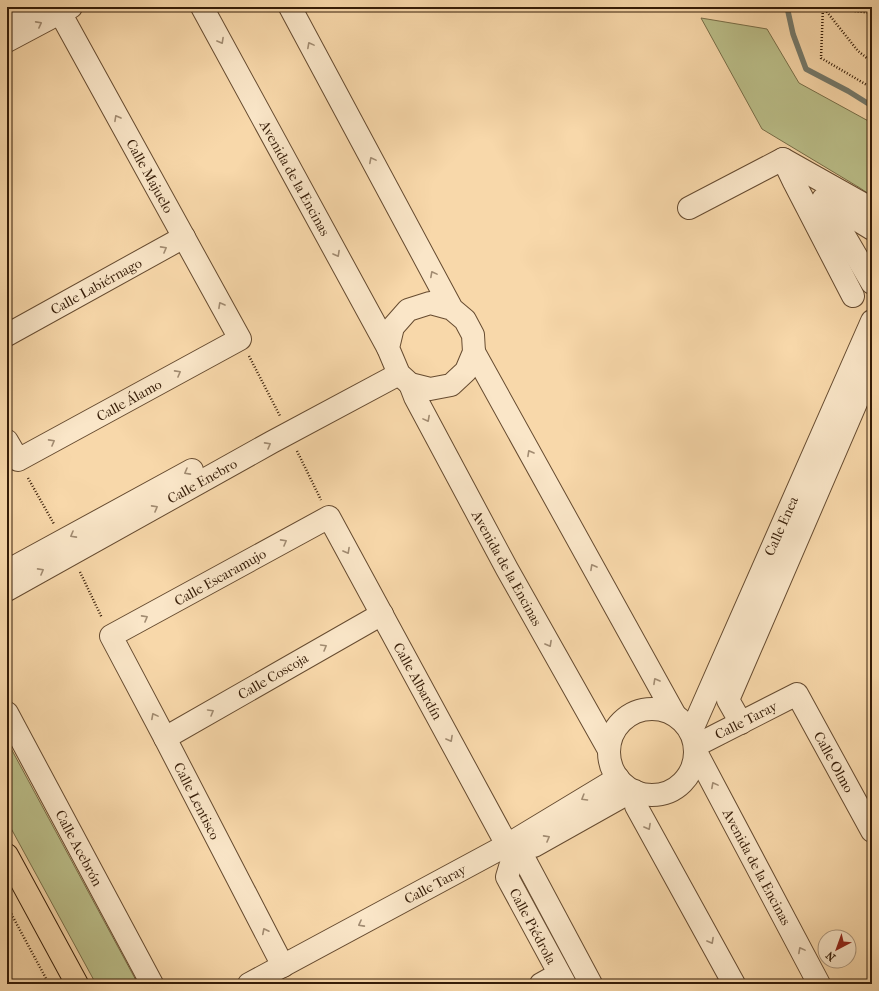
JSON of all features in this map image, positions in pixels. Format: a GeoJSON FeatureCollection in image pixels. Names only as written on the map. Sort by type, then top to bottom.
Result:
{"type":"FeatureCollection","features":[{"type":"Feature","properties":{"kind":"main road"},"geometry":{"type":"LineString","coordinates":[[7,855],[77,984]]}},
{"type":"Feature","properties":{"kind":"street"},"geometry":{"type":"LineString","coordinates":[[7,23],[36,7]]}},
{"type":"Feature","properties":{"kind":"street","name":"Avenida de la Encinas"},"geometry":{"type":"LineString","coordinates":[[202,7],[415,396],[507,569],[609,750]]}},
{"type":"Feature","properties":{"kind":"street"},"geometry":{"type":"LineString","coordinates":[[290,7],[452,309],[465,320],[472,335],[474,352],[675,715],[694,743],[694,765],[684,781],[669,792],[651,795],[628,787]]}},
{"type":"Feature","properties":{"kind":"street"},"geometry":{"type":"LineString","coordinates":[[7,41],[62,9]]}},
{"type":"Feature","properties":{"kind":"street","name":"Calle Majuelo"},"geometry":{"type":"LineString","coordinates":[[62,9],[240,339]]}},
{"type":"Feature","properties":{"kind":"street"},"geometry":{"type":"LineString","coordinates":[[689,208],[783,158]]}},
{"type":"Feature","properties":{"kind":"street"},"geometry":{"type":"LineString","coordinates":[[783,158],[872,209]]}},
{"type":"Feature","properties":{"kind":"street"},"geometry":{"type":"LineString","coordinates":[[783,158],[853,296]]}},
{"type":"Feature","properties":{"kind":"street"},"geometry":{"type":"LineString","coordinates":[[872,229],[823,198],[872,283]]}},
{"type":"Feature","properties":{"kind":"street","name":"Calle Labiérnago"},"geometry":{"type":"LineString","coordinates":[[7,335],[184,237]]}},
{"type":"Feature","properties":{"kind":"street"},"geometry":{"type":"LineString","coordinates":[[452,309],[430,303],[408,310],[393,327],[398,366],[430,389],[451,385],[466,371],[474,352]]}},
{"type":"Feature","properties":{"kind":"street","name":"Calle Enea"},"geometry":{"type":"LineString","coordinates":[[694,743],[872,320]]}},
{"type":"Feature","properties":{"kind":"street","name":"Calle Álamo"},"geometry":{"type":"LineString","coordinates":[[18,460],[240,339]]}},
{"type":"Feature","properties":{"kind":"street","name":"Calle Enebro"},"geometry":{"type":"LineString","coordinates":[[7,571],[67,547],[283,436],[398,366]]}},
{"type":"Feature","properties":{"kind":"street"},"geometry":{"type":"LineString","coordinates":[[741,723],[728,700],[872,366]]}},
{"type":"Feature","properties":{"kind":"street"},"geometry":{"type":"LineString","coordinates":[[7,441],[18,460]]}},
{"type":"Feature","properties":{"kind":"street","name":"Calle Albardín"},"geometry":{"type":"LineString","coordinates":[[329,517],[514,852],[591,984]]}},
{"type":"Feature","properties":{"kind":"street","name":"Calle Escaramujo"},"geometry":{"type":"LineString","coordinates":[[111,636],[329,517]]}},
{"type":"Feature","properties":{"kind":"street","name":"Calle Enebro"},"geometry":{"type":"LineString","coordinates":[[7,590],[67,547]]}},
{"type":"Feature","properties":{"kind":"street","name":"Calle Coscoja"},"geometry":{"type":"LineString","coordinates":[[165,738],[382,614]]}},
{"type":"Feature","properties":{"kind":"street","name":"Calle Lentisco"},"geometry":{"type":"LineString","coordinates":[[111,636],[165,738],[281,975]]}},
{"type":"Feature","properties":{"kind":"street","name":"Calle Taray"},"geometry":{"type":"LineString","coordinates":[[694,743],[741,723],[797,694]]}},
{"type":"Feature","properties":{"kind":"street","name":"Calle Olmo"},"geometry":{"type":"LineString","coordinates":[[797,694],[872,830]]}},
{"type":"Feature","properties":{"kind":"street"},"geometry":{"type":"LineString","coordinates":[[675,715],[653,708],[632,714],[615,729],[609,750],[611,765],[628,787],[636,806],[734,984]]}},
{"type":"Feature","properties":{"kind":"street","name":"Calle Acebrón"},"geometry":{"type":"LineString","coordinates":[[7,713],[152,984]]}},
{"type":"Feature","properties":{"kind":"street","name":"Avenida de la Encinas"},"geometry":{"type":"LineString","coordinates":[[694,743],[819,984]]}},
{"type":"Feature","properties":{"kind":"street","name":"Calle Taray"},"geometry":{"type":"LineString","coordinates":[[249,984],[281,975],[514,852],[628,787]]}},
{"type":"Feature","properties":{"kind":"street","name":"Calle Piédrola"},"geometry":{"type":"LineString","coordinates":[[514,852],[507,877],[555,981]]}},
{"type":"Feature","properties":{"kind":"path"},"geometry":{"type":"LineString","coordinates":[[824,7],[854,12],[872,12]]}},
{"type":"Feature","properties":{"kind":"path"},"geometry":{"type":"LineString","coordinates":[[824,7],[858,51],[872,62]]}},
{"type":"Feature","properties":{"kind":"path"},"geometry":{"type":"LineString","coordinates":[[824,7],[821,58],[872,88]]}},
{"type":"Feature","properties":{"kind":"path"},"geometry":{"type":"LineString","coordinates":[[854,12],[855,7]]}},
{"type":"Feature","properties":{"kind":"path"},"geometry":{"type":"LineString","coordinates":[[18,460],[67,547],[111,636]]}},
{"type":"Feature","properties":{"kind":"path"},"geometry":{"type":"LineString","coordinates":[[7,906],[49,984]]}},
{"type":"Feature","properties":{"kind":"green space"},"geometry":{"type":"Polygon","coordinates":[[[701,18],[767,29],[799,83],[872,123],[872,196],[762,129],[701,18]]]}},
{"type":"Feature","properties":{"kind":"green space"},"geometry":{"type":"Polygon","coordinates":[[[7,741],[138,984],[96,984],[7,821],[7,741]]]}},
{"type":"Feature","properties":{"kind":"waterway"},"geometry":{"type":"LineString","coordinates":[[787,7],[793,34],[806,69],[848,91],[872,106]]}}]}
